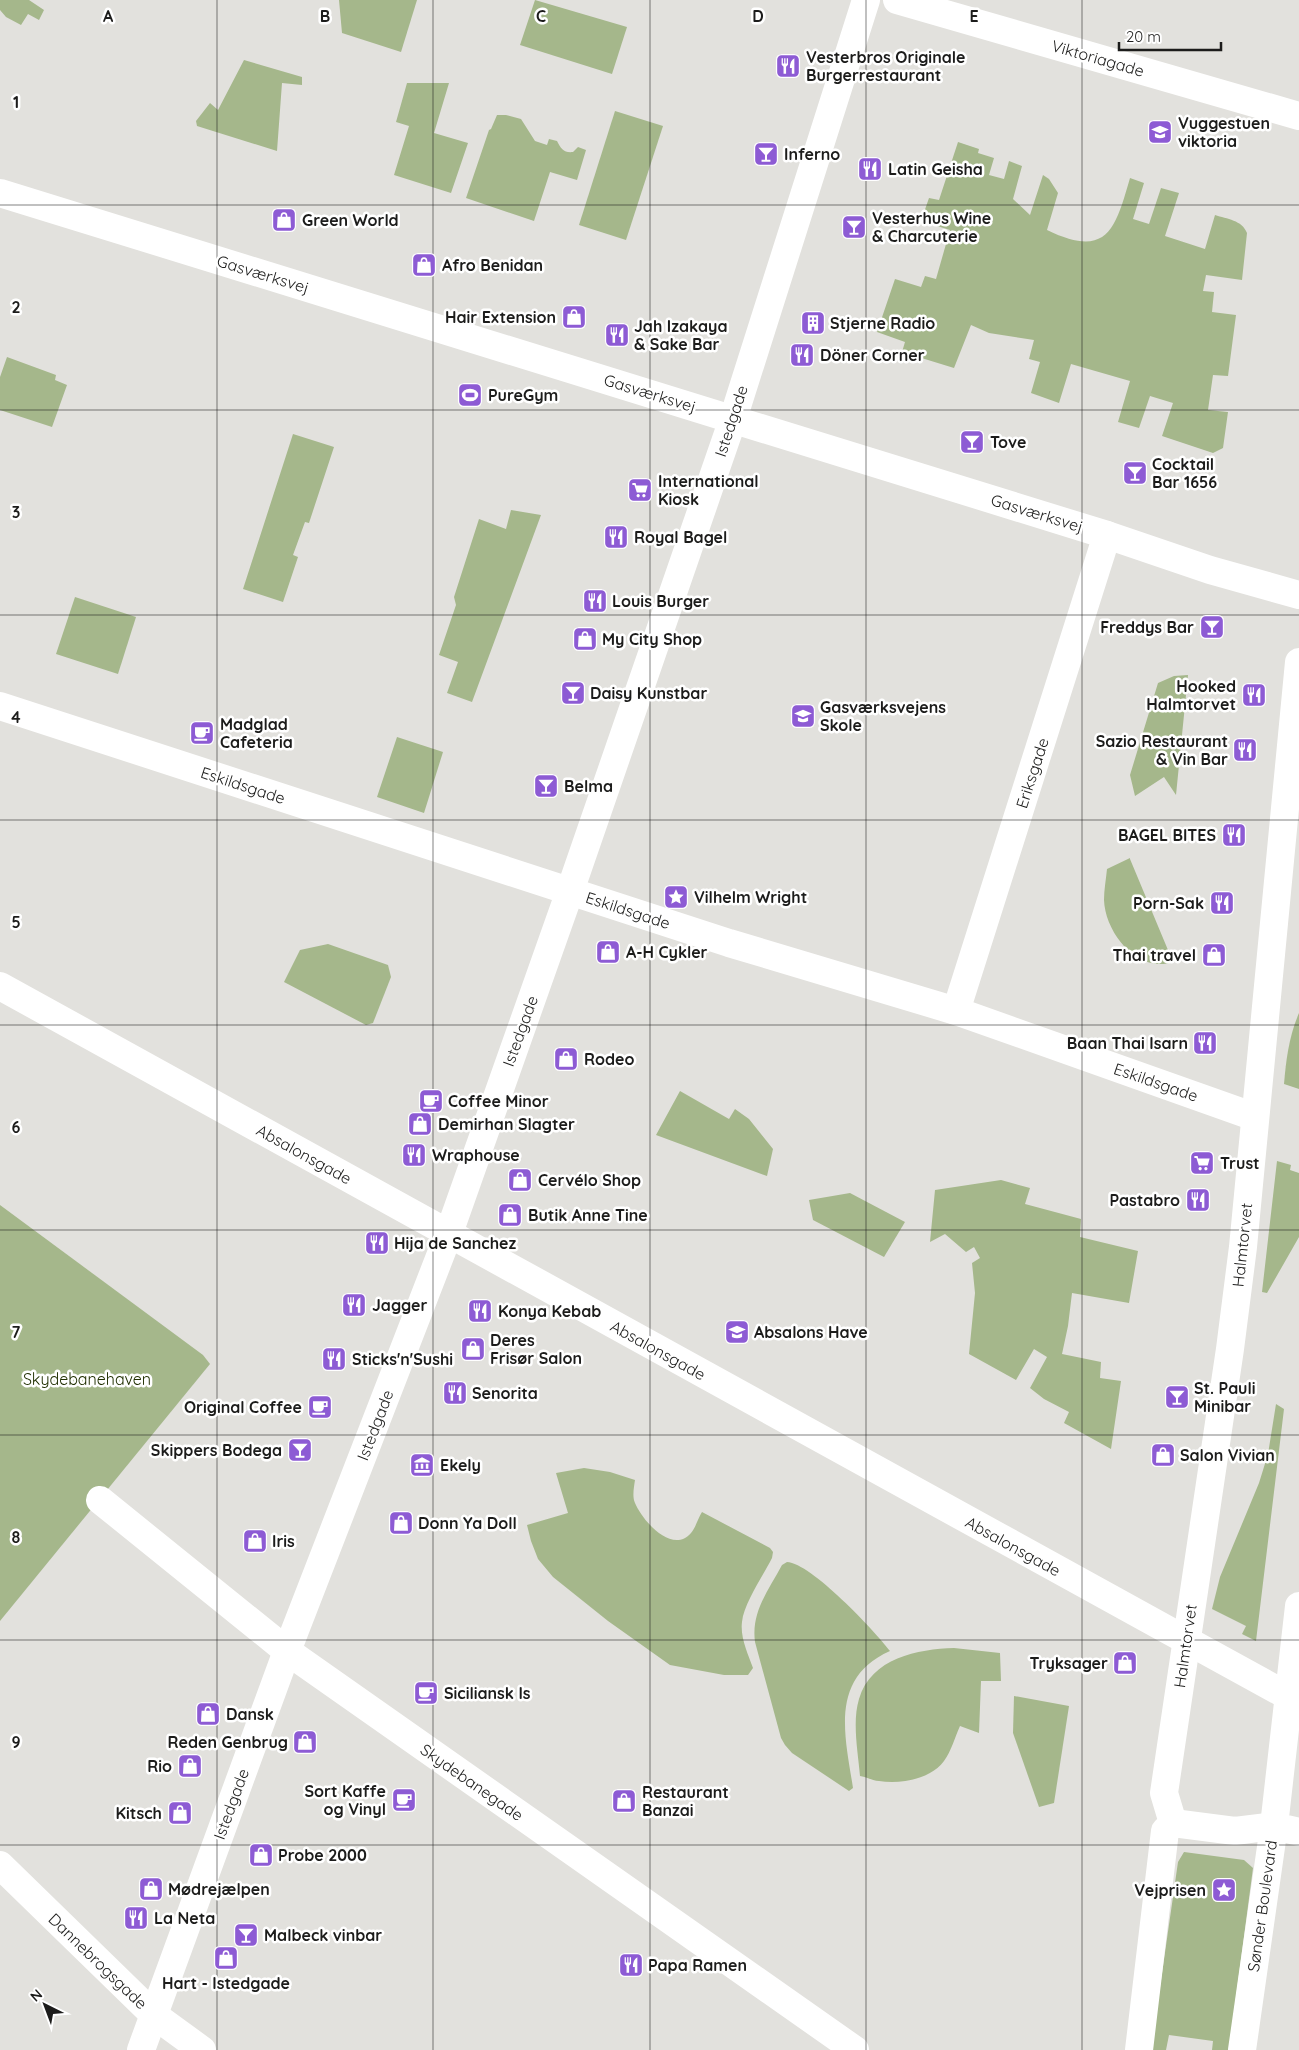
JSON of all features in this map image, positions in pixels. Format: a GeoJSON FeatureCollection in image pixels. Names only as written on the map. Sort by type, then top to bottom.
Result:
{"type":"FeatureCollection","features":[{"type":"Feature","properties":{"kind":"street","name":"Istedgade"},"geometry":{"type":"LineString","coordinates":[[141,2050],[287,1651],[449,1233],[570,891],[733,418],[866,0]]}},
{"type":"Feature","properties":{"kind":"street","name":"Viktoriagade"},"geometry":{"type":"LineString","coordinates":[[897,0],[1299,116]]}},
{"type":"Feature","properties":{"kind":"street","name":"Gasværksvej"},"geometry":{"type":"LineString","coordinates":[[0,193],[733,418],[896,471],[1107,535],[1210,570],[1299,595]]}},
{"type":"Feature","properties":{"kind":"street","name":"Eriksgade"},"geometry":{"type":"LineString","coordinates":[[956,1011],[1107,535]]}},
{"type":"Feature","properties":{"kind":"street","name":"Halmtorvet"},"geometry":{"type":"LineString","coordinates":[[1173,1823],[1164,1793],[1232,1334],[1299,662]]}},
{"type":"Feature","properties":{"kind":"street","name":"Eskildsgade"},"geometry":{"type":"LineString","coordinates":[[0,706],[729,943],[956,1011],[1255,1117]]}},
{"type":"Feature","properties":{"kind":"street","name":"Absalonsgade"},"geometry":{"type":"LineString","coordinates":[[0,986],[1288,1696]]}},
{"type":"Feature","properties":{"kind":"street","name":"Skydebanegade"},"geometry":{"type":"LineString","coordinates":[[100,1500],[287,1651],[855,2050]]}},
{"type":"Feature","properties":{"kind":"street"},"geometry":{"type":"LineString","coordinates":[[1286,1829],[1288,1696],[1299,1606]]}},
{"type":"Feature","properties":{"kind":"street"},"geometry":{"type":"LineString","coordinates":[[1139,2050],[1165,1831],[1173,1823]]}},
{"type":"Feature","properties":{"kind":"street","name":"Sønder Boulevard"},"geometry":{"type":"LineString","coordinates":[[1173,1823],[1235,1832],[1286,1829],[1242,2050]]}},
{"type":"Feature","properties":{"kind":"street","name":"Dannebrogsgade"},"geometry":{"type":"LineString","coordinates":[[0,1865],[154,2015],[202,2050]]}},
{"type":"Feature","properties":{"kind":"green space"},"geometry":{"type":"Polygon","coordinates":[[[0,0],[29,0],[44,10],[39,20],[28,14],[21,25],[6,17],[0,10],[0,0]]]}},
{"type":"Feature","properties":{"kind":"green space"},"geometry":{"type":"Polygon","coordinates":[[[339,0],[417,0],[401,52],[342,33],[339,0]]]}},
{"type":"Feature","properties":{"kind":"green space"},"geometry":{"type":"Polygon","coordinates":[[[535,0],[627,27],[612,74],[520,45],[535,0]]]}},
{"type":"Feature","properties":{"kind":"green space"},"geometry":{"type":"Polygon","coordinates":[[[244,60],[302,77],[302,85],[282,83],[277,151],[197,126],[196,121],[210,103],[218,110],[244,60]]]}},
{"type":"Feature","properties":{"kind":"green space"},"geometry":{"type":"Polygon","coordinates":[[[407,83],[449,83],[434,133],[468,143],[451,193],[394,175],[409,126],[396,122],[407,83]]]}},
{"type":"Feature","properties":{"kind":"green space"},"geometry":{"type":"Polygon","coordinates":[[[615,111],[663,126],[626,240],[579,225],[615,111]]]}},
{"type":"Feature","properties":{"kind":"green space"},"geometry":{"type":"Polygon","coordinates":[[[497,115],[521,119],[535,141],[547,145],[549,139],[557,141],[561,148],[567,152],[573,152],[578,147],[586,150],[577,180],[550,172],[534,221],[466,198],[489,130],[497,115]]]}},
{"type":"Feature","properties":{"kind":"green space"},"geometry":{"type":"Polygon","coordinates":[[[958,142],[979,149],[978,153],[994,158],[989,175],[1004,179],[1009,161],[1022,166],[1013,199],[1030,215],[1043,175],[1049,179],[1058,193],[1047,230],[1067,238],[1083,241],[1096,240],[1105,234],[1113,225],[1119,212],[1130,178],[1144,183],[1133,219],[1149,224],[1161,188],[1179,193],[1165,236],[1205,249],[1215,215],[1242,225],[1247,233],[1242,280],[1206,275],[1203,291],[1214,292],[1212,312],[1236,315],[1228,376],[1213,375],[1208,410],[1228,412],[1223,448],[1213,453],[1162,436],[1173,403],[1150,396],[1139,428],[1118,422],[1130,381],[1071,364],[1059,403],[1031,393],[1040,362],[1029,359],[1034,340],[989,333],[971,325],[954,368],[902,352],[905,342],[877,332],[895,279],[921,287],[925,276],[936,279],[950,230],[921,221],[929,198],[939,200],[958,142]]]}},
{"type":"Feature","properties":{"kind":"green space"},"geometry":{"type":"Polygon","coordinates":[[[7,357],[56,375],[55,380],[67,385],[52,427],[0,410],[0,377],[7,357]]]}},
{"type":"Feature","properties":{"kind":"green space"},"geometry":{"type":"Polygon","coordinates":[[[293,434],[334,447],[309,523],[305,522],[293,555],[298,557],[283,602],[243,589],[293,434]]]}},
{"type":"Feature","properties":{"kind":"green space"},"geometry":{"type":"Polygon","coordinates":[[[511,510],[541,515],[472,702],[447,693],[458,662],[439,655],[456,605],[454,597],[479,519],[506,529],[511,510]]]}},
{"type":"Feature","properties":{"kind":"green space"},"geometry":{"type":"Polygon","coordinates":[[[75,597],[136,617],[118,674],[56,654],[75,597]]]}},
{"type":"Feature","properties":{"kind":"green space"},"geometry":{"type":"Polygon","coordinates":[[[1188,675],[1176,795],[1164,777],[1135,796],[1130,775],[1158,683],[1174,676],[1188,675]]]}},
{"type":"Feature","properties":{"kind":"green space"},"geometry":{"type":"Polygon","coordinates":[[[397,737],[443,752],[424,813],[377,797],[397,737]]]}},
{"type":"Feature","properties":{"kind":"green space"},"geometry":{"type":"Polygon","coordinates":[[[1130,858],[1173,962],[1160,964],[1147,962],[1136,956],[1125,948],[1110,925],[1104,900],[1107,869],[1130,858]]]}},
{"type":"Feature","properties":{"kind":"green space"},"geometry":{"type":"Polygon","coordinates":[[[328,944],[388,965],[391,977],[373,1023],[366,1025],[284,982],[300,950],[328,944]]]}},
{"type":"Feature","properties":{"kind":"green space"},"geometry":{"type":"Polygon","coordinates":[[[1299,1013],[1299,1089],[1284,1084],[1288,1048],[1299,1013]]]}},
{"type":"Feature","properties":{"kind":"green space"},"geometry":{"type":"Polygon","coordinates":[[[680,1091],[729,1119],[735,1109],[749,1119],[773,1149],[767,1176],[656,1135],[680,1091]]]}},
{"type":"Feature","properties":{"kind":"green space"},"geometry":{"type":"Polygon","coordinates":[[[1277,1161],[1291,1165],[1290,1170],[1299,1173],[1299,1237],[1267,1293],[1262,1292],[1277,1161]]]}},
{"type":"Feature","properties":{"kind":"green space"},"geometry":{"type":"Polygon","coordinates":[[[1001,1180],[1030,1188],[1025,1204],[1081,1219],[1080,1237],[1138,1251],[1129,1303],[1072,1293],[1062,1354],[1101,1362],[1100,1378],[1121,1381],[1111,1449],[1064,1423],[1069,1412],[1044,1399],[1030,1388],[1047,1357],[1034,1349],[1016,1380],[969,1354],[975,1293],[972,1263],[980,1258],[974,1247],[966,1252],[945,1234],[930,1242],[935,1190],[1001,1180]]]}},
{"type":"Feature","properties":{"kind":"green space"},"geometry":{"type":"Polygon","coordinates":[[[850,1193],[905,1222],[884,1257],[813,1220],[809,1200],[850,1193]]]}},
{"type":"Feature","properties":{"kind":"green space","name":"Skydebanehaven"},"geometry":{"type":"Polygon","coordinates":[[[0,1205],[203,1355],[210,1364],[0,1621],[0,1205]]]}},
{"type":"Feature","properties":{"kind":"green space"},"geometry":{"type":"Polygon","coordinates":[[[1276,1404],[1284,1409],[1256,1641],[1242,1634],[1246,1626],[1212,1609],[1220,1577],[1259,1483],[1268,1454],[1276,1404]]]}},
{"type":"Feature","properties":{"kind":"green space"},"geometry":{"type":"Polygon","coordinates":[[[584,1468],[610,1472],[635,1480],[635,1503],[651,1526],[667,1538],[683,1539],[693,1531],[702,1512],[770,1548],[773,1552],[772,1558],[743,1615],[743,1639],[753,1668],[748,1675],[724,1675],[670,1665],[608,1621],[553,1577],[538,1559],[527,1525],[568,1513],[556,1473],[584,1468]]]}},
{"type":"Feature","properties":{"kind":"green space"},"geometry":{"type":"Polygon","coordinates":[[[787,1562],[798,1565],[826,1585],[857,1614],[890,1651],[871,1663],[857,1676],[849,1693],[845,1729],[853,1788],[849,1791],[792,1753],[785,1745],[781,1738],[755,1642],[754,1631],[758,1611],[782,1565],[787,1562]]]}},
{"type":"Feature","properties":{"kind":"green space"},"geometry":{"type":"Polygon","coordinates":[[[954,1648],[1000,1653],[1001,1681],[981,1681],[979,1733],[960,1726],[944,1761],[931,1773],[923,1776],[905,1781],[887,1782],[860,1776],[856,1717],[859,1699],[865,1685],[874,1674],[897,1658],[926,1651],[954,1648]]]}},
{"type":"Feature","properties":{"kind":"green space"},"geometry":{"type":"Polygon","coordinates":[[[1014,1696],[1069,1706],[1054,1803],[1039,1807],[1013,1733],[1014,1696]]]}},
{"type":"Feature","properties":{"kind":"green space"},"geometry":{"type":"Polygon","coordinates":[[[1184,1852],[1244,1860],[1253,1868],[1229,2050],[1212,2050],[1213,2041],[1169,2035],[1166,2050],[1151,2050],[1178,1862],[1184,1852]]]}},
{"type":"Feature","properties":{"kind":"place","name":"Vesterbros Originale Burgerrestaurant"},"geometry":{"type":"Point","coordinates":[788,66]}},
{"type":"Feature","properties":{"kind":"place","name":"Vuggestuen viktoria"},"geometry":{"type":"Point","coordinates":[1160,132]}},
{"type":"Feature","properties":{"kind":"place","name":"Inferno"},"geometry":{"type":"Point","coordinates":[766,154]}},
{"type":"Feature","properties":{"kind":"place","name":"Latin Geisha"},"geometry":{"type":"Point","coordinates":[870,169]}},
{"type":"Feature","properties":{"kind":"place","name":"Green World"},"geometry":{"type":"Point","coordinates":[284,220]}},
{"type":"Feature","properties":{"kind":"place","name":"Vesterhus Wine & Charcuterie"},"geometry":{"type":"Point","coordinates":[854,227]}},
{"type":"Feature","properties":{"kind":"place","name":"Afro Benidan"},"geometry":{"type":"Point","coordinates":[424,265]}},
{"type":"Feature","properties":{"kind":"place","name":"Hair Extension"},"geometry":{"type":"Point","coordinates":[574,317]}},
{"type":"Feature","properties":{"kind":"place","name":"Stjerne Radio"},"geometry":{"type":"Point","coordinates":[813,323]}},
{"type":"Feature","properties":{"kind":"place","name":"Jah Izakaya & Sake Bar"},"geometry":{"type":"Point","coordinates":[617,335]}},
{"type":"Feature","properties":{"kind":"place","name":"Döner Corner"},"geometry":{"type":"Point","coordinates":[802,355]}},
{"type":"Feature","properties":{"kind":"place","name":"PureGym"},"geometry":{"type":"Point","coordinates":[470,395]}},
{"type":"Feature","properties":{"kind":"place","name":"Tove"},"geometry":{"type":"Point","coordinates":[972,442]}},
{"type":"Feature","properties":{"kind":"place","name":"Cocktail Bar 1656"},"geometry":{"type":"Point","coordinates":[1135,473]}},
{"type":"Feature","properties":{"kind":"place","name":"International Kiosk"},"geometry":{"type":"Point","coordinates":[640,490]}},
{"type":"Feature","properties":{"kind":"place","name":"Royal Bagel"},"geometry":{"type":"Point","coordinates":[616,537]}},
{"type":"Feature","properties":{"kind":"place","name":"Louis Burger"},"geometry":{"type":"Point","coordinates":[595,601]}},
{"type":"Feature","properties":{"kind":"place","name":"Freddys Bar"},"geometry":{"type":"Point","coordinates":[1212,627]}},
{"type":"Feature","properties":{"kind":"place","name":"My City Shop"},"geometry":{"type":"Point","coordinates":[585,639]}},
{"type":"Feature","properties":{"kind":"place","name":"Daisy Kunstbar"},"geometry":{"type":"Point","coordinates":[573,693]}},
{"type":"Feature","properties":{"kind":"place","name":"Hooked Halmtorvet"},"geometry":{"type":"Point","coordinates":[1254,695]}},
{"type":"Feature","properties":{"kind":"place","name":"Gasværksvejens Skole"},"geometry":{"type":"Point","coordinates":[803,716]}},
{"type":"Feature","properties":{"kind":"place","name":"Madglad Cafeteria"},"geometry":{"type":"Point","coordinates":[202,733]}},
{"type":"Feature","properties":{"kind":"place","name":"Sazio Restaurant & Vin Bar"},"geometry":{"type":"Point","coordinates":[1245,750]}},
{"type":"Feature","properties":{"kind":"place","name":"Belma"},"geometry":{"type":"Point","coordinates":[546,786]}},
{"type":"Feature","properties":{"kind":"place","name":"BAGEL BITES"},"geometry":{"type":"Point","coordinates":[1234,835]}},
{"type":"Feature","properties":{"kind":"place","name":"Vilhelm Wright"},"geometry":{"type":"Point","coordinates":[676,897]}},
{"type":"Feature","properties":{"kind":"place","name":"Porn-Sak"},"geometry":{"type":"Point","coordinates":[1222,903]}},
{"type":"Feature","properties":{"kind":"place","name":"A-H Cykler"},"geometry":{"type":"Point","coordinates":[608,952]}},
{"type":"Feature","properties":{"kind":"place","name":"Thai travel"},"geometry":{"type":"Point","coordinates":[1214,955]}},
{"type":"Feature","properties":{"kind":"place","name":"Baan Thai Isarn"},"geometry":{"type":"Point","coordinates":[1205,1043]}},
{"type":"Feature","properties":{"kind":"place","name":"Rodeo"},"geometry":{"type":"Point","coordinates":[566,1059]}},
{"type":"Feature","properties":{"kind":"place","name":"Coffee Minor"},"geometry":{"type":"Point","coordinates":[431,1101]}},
{"type":"Feature","properties":{"kind":"place","name":"Demirhan Slagter"},"geometry":{"type":"Point","coordinates":[420,1124]}},
{"type":"Feature","properties":{"kind":"place","name":"Wraphouse"},"geometry":{"type":"Point","coordinates":[414,1155]}},
{"type":"Feature","properties":{"kind":"place","name":"Trust"},"geometry":{"type":"Point","coordinates":[1202,1163]}},
{"type":"Feature","properties":{"kind":"place","name":"Cervélo Shop"},"geometry":{"type":"Point","coordinates":[520,1180]}},
{"type":"Feature","properties":{"kind":"place","name":"Pastabro"},"geometry":{"type":"Point","coordinates":[1198,1200]}},
{"type":"Feature","properties":{"kind":"place","name":"Butik Anne Tine"},"geometry":{"type":"Point","coordinates":[510,1215]}},
{"type":"Feature","properties":{"kind":"place","name":"Hija de Sanchez"},"geometry":{"type":"Point","coordinates":[377,1243]}},
{"type":"Feature","properties":{"kind":"place","name":"Jagger"},"geometry":{"type":"Point","coordinates":[354,1305]}},
{"type":"Feature","properties":{"kind":"place","name":"Konya Kebab"},"geometry":{"type":"Point","coordinates":[480,1311]}},
{"type":"Feature","properties":{"kind":"place","name":"Absalons Have"},"geometry":{"type":"Point","coordinates":[737,1332]}},
{"type":"Feature","properties":{"kind":"place","name":"Deres Frisør Salon"},"geometry":{"type":"Point","coordinates":[473,1349]}},
{"type":"Feature","properties":{"kind":"place","name":"Sticks'n'Sushi"},"geometry":{"type":"Point","coordinates":[334,1359]}},
{"type":"Feature","properties":{"kind":"place","name":"Senorita"},"geometry":{"type":"Point","coordinates":[455,1393]}},
{"type":"Feature","properties":{"kind":"place","name":"St. Pauli Minibar"},"geometry":{"type":"Point","coordinates":[1177,1397]}},
{"type":"Feature","properties":{"kind":"place","name":"Original Coffee"},"geometry":{"type":"Point","coordinates":[320,1407]}},
{"type":"Feature","properties":{"kind":"place","name":"Skippers Bodega"},"geometry":{"type":"Point","coordinates":[300,1450]}},
{"type":"Feature","properties":{"kind":"place","name":"Salon Vivian"},"geometry":{"type":"Point","coordinates":[1163,1455]}},
{"type":"Feature","properties":{"kind":"place","name":"Ekely"},"geometry":{"type":"Point","coordinates":[422,1465]}},
{"type":"Feature","properties":{"kind":"place","name":"Donn Ya Doll"},"geometry":{"type":"Point","coordinates":[401,1523]}},
{"type":"Feature","properties":{"kind":"place","name":"Iris"},"geometry":{"type":"Point","coordinates":[255,1541]}},
{"type":"Feature","properties":{"kind":"place","name":"Tryksager"},"geometry":{"type":"Point","coordinates":[1125,1663]}},
{"type":"Feature","properties":{"kind":"place","name":"Siciliansk Is"},"geometry":{"type":"Point","coordinates":[426,1693]}},
{"type":"Feature","properties":{"kind":"place","name":"Dansk"},"geometry":{"type":"Point","coordinates":[208,1714]}},
{"type":"Feature","properties":{"kind":"place","name":"Reden Genbrug"},"geometry":{"type":"Point","coordinates":[305,1742]}},
{"type":"Feature","properties":{"kind":"place","name":"Rio"},"geometry":{"type":"Point","coordinates":[190,1766]}},
{"type":"Feature","properties":{"kind":"place","name":"Sort Kaffe og Vinyl"},"geometry":{"type":"Point","coordinates":[404,1800]}},
{"type":"Feature","properties":{"kind":"place","name":"Restaurant Banzai"},"geometry":{"type":"Point","coordinates":[624,1801]}},
{"type":"Feature","properties":{"kind":"place","name":"Kitsch"},"geometry":{"type":"Point","coordinates":[180,1813]}},
{"type":"Feature","properties":{"kind":"place","name":"Probe 2000"},"geometry":{"type":"Point","coordinates":[261,1855]}},
{"type":"Feature","properties":{"kind":"place","name":"Mødrejælpen"},"geometry":{"type":"Point","coordinates":[151,1889]}},
{"type":"Feature","properties":{"kind":"place","name":"Vejprisen"},"geometry":{"type":"Point","coordinates":[1224,1890]}},
{"type":"Feature","properties":{"kind":"place","name":"La Neta"},"geometry":{"type":"Point","coordinates":[136,1918]}},
{"type":"Feature","properties":{"kind":"place","name":"Malbeck vinbar"},"geometry":{"type":"Point","coordinates":[246,1935]}},
{"type":"Feature","properties":{"kind":"place","name":"Hart - Istedgade"},"geometry":{"type":"Point","coordinates":[226,1958]}},
{"type":"Feature","properties":{"kind":"place","name":"Papa Ramen"},"geometry":{"type":"Point","coordinates":[631,1965]}}]}
